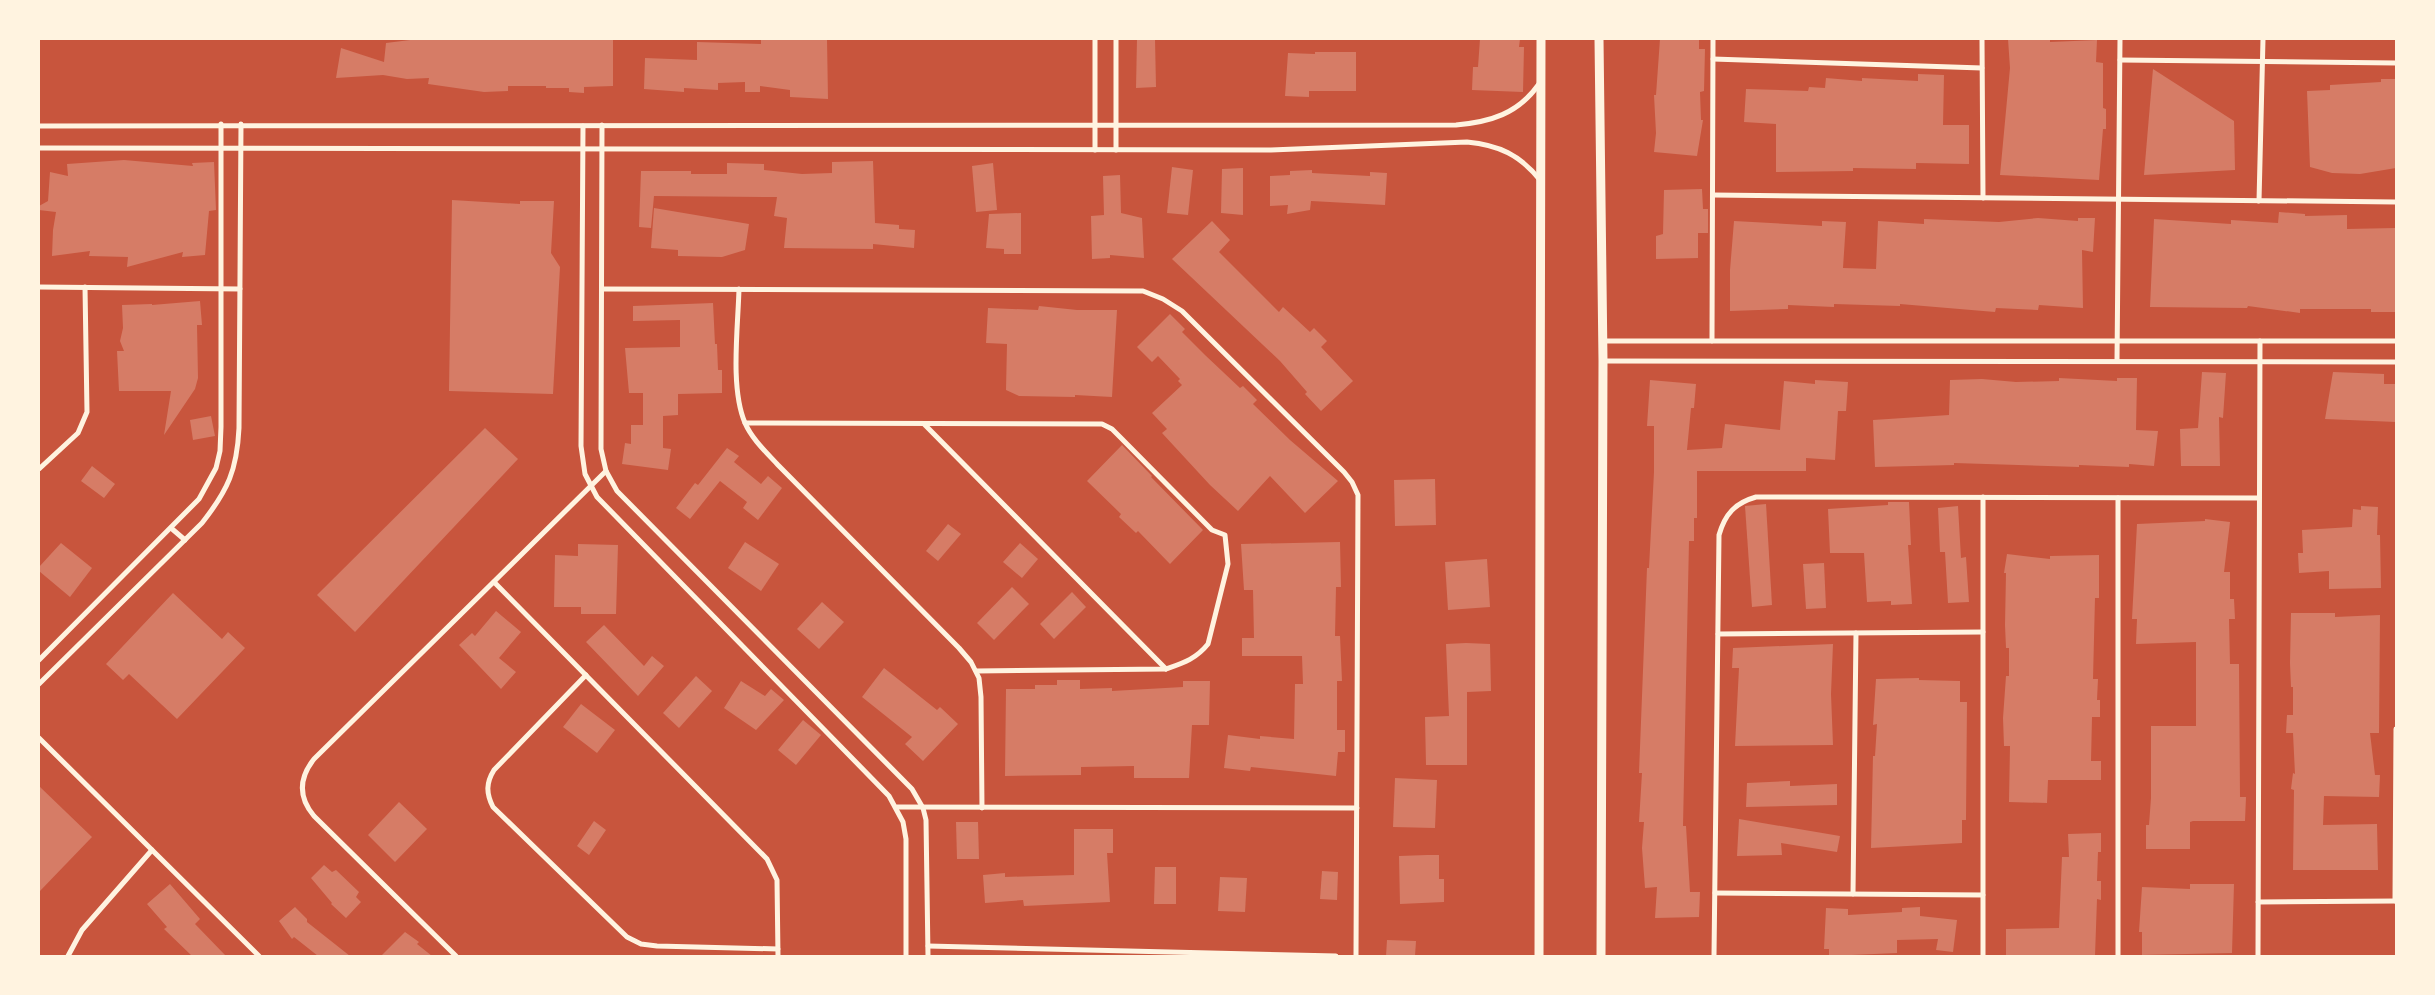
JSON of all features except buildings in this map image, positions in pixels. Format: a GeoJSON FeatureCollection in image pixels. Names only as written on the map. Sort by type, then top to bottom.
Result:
{"type":"FeatureCollection","features":[{"type":"Feature","properties":{"kind":"street"},"geometry":{"type":"LineString","coordinates":[[1095,39],[1095,150]]}},
{"type":"Feature","properties":{"kind":"street"},"geometry":{"type":"LineString","coordinates":[[1116,39],[1116,150]]}},
{"type":"Feature","properties":{"kind":"street"},"geometry":{"type":"LineString","coordinates":[[1539,956],[1541,39]]}},
{"type":"Feature","properties":{"kind":"street"},"geometry":{"type":"LineString","coordinates":[[1599,39],[1603,341],[1601,956]]}},
{"type":"Feature","properties":{"kind":"street"},"geometry":{"type":"LineString","coordinates":[[1712,341],[1713,39]]}},
{"type":"Feature","properties":{"kind":"street"},"geometry":{"type":"LineString","coordinates":[[1982,39],[1983,198]]}},
{"type":"Feature","properties":{"kind":"street"},"geometry":{"type":"LineString","coordinates":[[2117,361],[2120,39]]}},
{"type":"Feature","properties":{"kind":"street"},"geometry":{"type":"LineString","coordinates":[[2259,201],[2263,39]]}},
{"type":"Feature","properties":{"kind":"street"},"geometry":{"type":"LineString","coordinates":[[1713,59],[1982,68]]}},
{"type":"Feature","properties":{"kind":"street"},"geometry":{"type":"LineString","coordinates":[[2120,60],[2396,63]]}},
{"type":"Feature","properties":{"kind":"street"},"geometry":{"type":"LineString","coordinates":[[39,126],[221,124],[583,126],[1470,124],[1484,122],[1511,112],[1528,98],[1541,82]]}},
{"type":"Feature","properties":{"kind":"street"},"geometry":{"type":"LineString","coordinates":[[39,660],[171,528],[199,499],[209,484],[220,451],[221,124]]}},
{"type":"Feature","properties":{"kind":"street"},"geometry":{"type":"LineString","coordinates":[[39,684],[186,540],[216,505],[230,482],[238,455],[241,124]]}},
{"type":"Feature","properties":{"kind":"street"},"geometry":{"type":"LineString","coordinates":[[602,125],[601,448],[606,471],[617,490],[894,768],[912,789],[923,808],[928,836],[928,956]]}},
{"type":"Feature","properties":{"kind":"street"},"geometry":{"type":"LineString","coordinates":[[583,126],[581,446],[582,460],[590,487],[597,497],[696,600],[878,782],[896,807],[906,838],[906,956]]}},
{"type":"Feature","properties":{"kind":"street"},"geometry":{"type":"LineString","coordinates":[[39,148],[1271,150],[1467,142],[1493,146],[1516,156],[1541,181]]}},
{"type":"Feature","properties":{"kind":"street"},"geometry":{"type":"LineString","coordinates":[[1713,195],[2396,202]]}},
{"type":"Feature","properties":{"kind":"street"},"geometry":{"type":"LineString","coordinates":[[39,287],[240,289]]}},
{"type":"Feature","properties":{"kind":"street"},"geometry":{"type":"LineString","coordinates":[[39,469],[78,432],[87,412],[85,287]]}},
{"type":"Feature","properties":{"kind":"street"},"geometry":{"type":"LineString","coordinates":[[602,289],[1142,291],[1163,299],[1182,311],[1344,472],[1352,482],[1358,495],[1356,956]]}},
{"type":"Feature","properties":{"kind":"street"},"geometry":{"type":"LineString","coordinates":[[739,290],[737,397],[745,423],[765,452],[959,648],[976,671],[981,697],[982,808]]}},
{"type":"Feature","properties":{"kind":"street"},"geometry":{"type":"LineString","coordinates":[[1603,341],[2396,341]]}},
{"type":"Feature","properties":{"kind":"street"},"geometry":{"type":"LineString","coordinates":[[2258,956],[2260,341]]}},
{"type":"Feature","properties":{"kind":"street"},"geometry":{"type":"LineString","coordinates":[[1603,361],[2396,362]]}},
{"type":"Feature","properties":{"kind":"street"},"geometry":{"type":"LineString","coordinates":[[745,423],[1102,424],[1112,429],[1212,530],[1225,535],[1228,564],[1208,644],[1200,654],[1189,661],[1166,669],[976,671]]}},
{"type":"Feature","properties":{"kind":"street"},"geometry":{"type":"LineString","coordinates":[[925,425],[1166,669]]}},
{"type":"Feature","properties":{"kind":"street"},"geometry":{"type":"LineString","coordinates":[[456,956],[307,808],[301,787],[303,776],[314,759],[606,471]]}},
{"type":"Feature","properties":{"kind":"street"},"geometry":{"type":"LineString","coordinates":[[1714,956],[1719,535],[1723,521],[1731,510],[1742,501],[1756,497],[2259,498]]}},
{"type":"Feature","properties":{"kind":"street"},"geometry":{"type":"LineString","coordinates":[[1983,497],[1983,956]]}},
{"type":"Feature","properties":{"kind":"street"},"geometry":{"type":"LineString","coordinates":[[2118,498],[2118,956]]}},
{"type":"Feature","properties":{"kind":"street"},"geometry":{"type":"LineString","coordinates":[[171,528],[186,540]]}},
{"type":"Feature","properties":{"kind":"street"},"geometry":{"type":"LineString","coordinates":[[494,582],[761,852],[771,865],[777,880],[778,956]]}},
{"type":"Feature","properties":{"kind":"street"},"geometry":{"type":"LineString","coordinates":[[1718,634],[1983,632]]}},
{"type":"Feature","properties":{"kind":"street"},"geometry":{"type":"LineString","coordinates":[[1853,894],[1856,633]]}},
{"type":"Feature","properties":{"kind":"street"},"geometry":{"type":"LineString","coordinates":[[586,675],[494,770],[487,787],[488,798],[493,807],[627,937],[642,944],[657,946],[778,948]]}},
{"type":"Feature","properties":{"kind":"street"},"geometry":{"type":"LineString","coordinates":[[2258,902],[2396,901],[2396,729]]}},
{"type":"Feature","properties":{"kind":"street"},"geometry":{"type":"LineString","coordinates":[[39,738],[259,956]]}},
{"type":"Feature","properties":{"kind":"street"},"geometry":{"type":"LineString","coordinates":[[896,807],[1356,808]]}},
{"type":"Feature","properties":{"kind":"street"},"geometry":{"type":"LineString","coordinates":[[68,956],[82,930],[152,850]]}},
{"type":"Feature","properties":{"kind":"street"},"geometry":{"type":"LineString","coordinates":[[1715,893],[1983,895]]}},
{"type":"Feature","properties":{"kind":"street"},"geometry":{"type":"LineString","coordinates":[[928,946],[1336,956]]}},
{"type":"Feature","properties":{"kind":"street"},"geometry":{"type":"LineString","coordinates":[[1060,949],[1060,956]]}}]}
